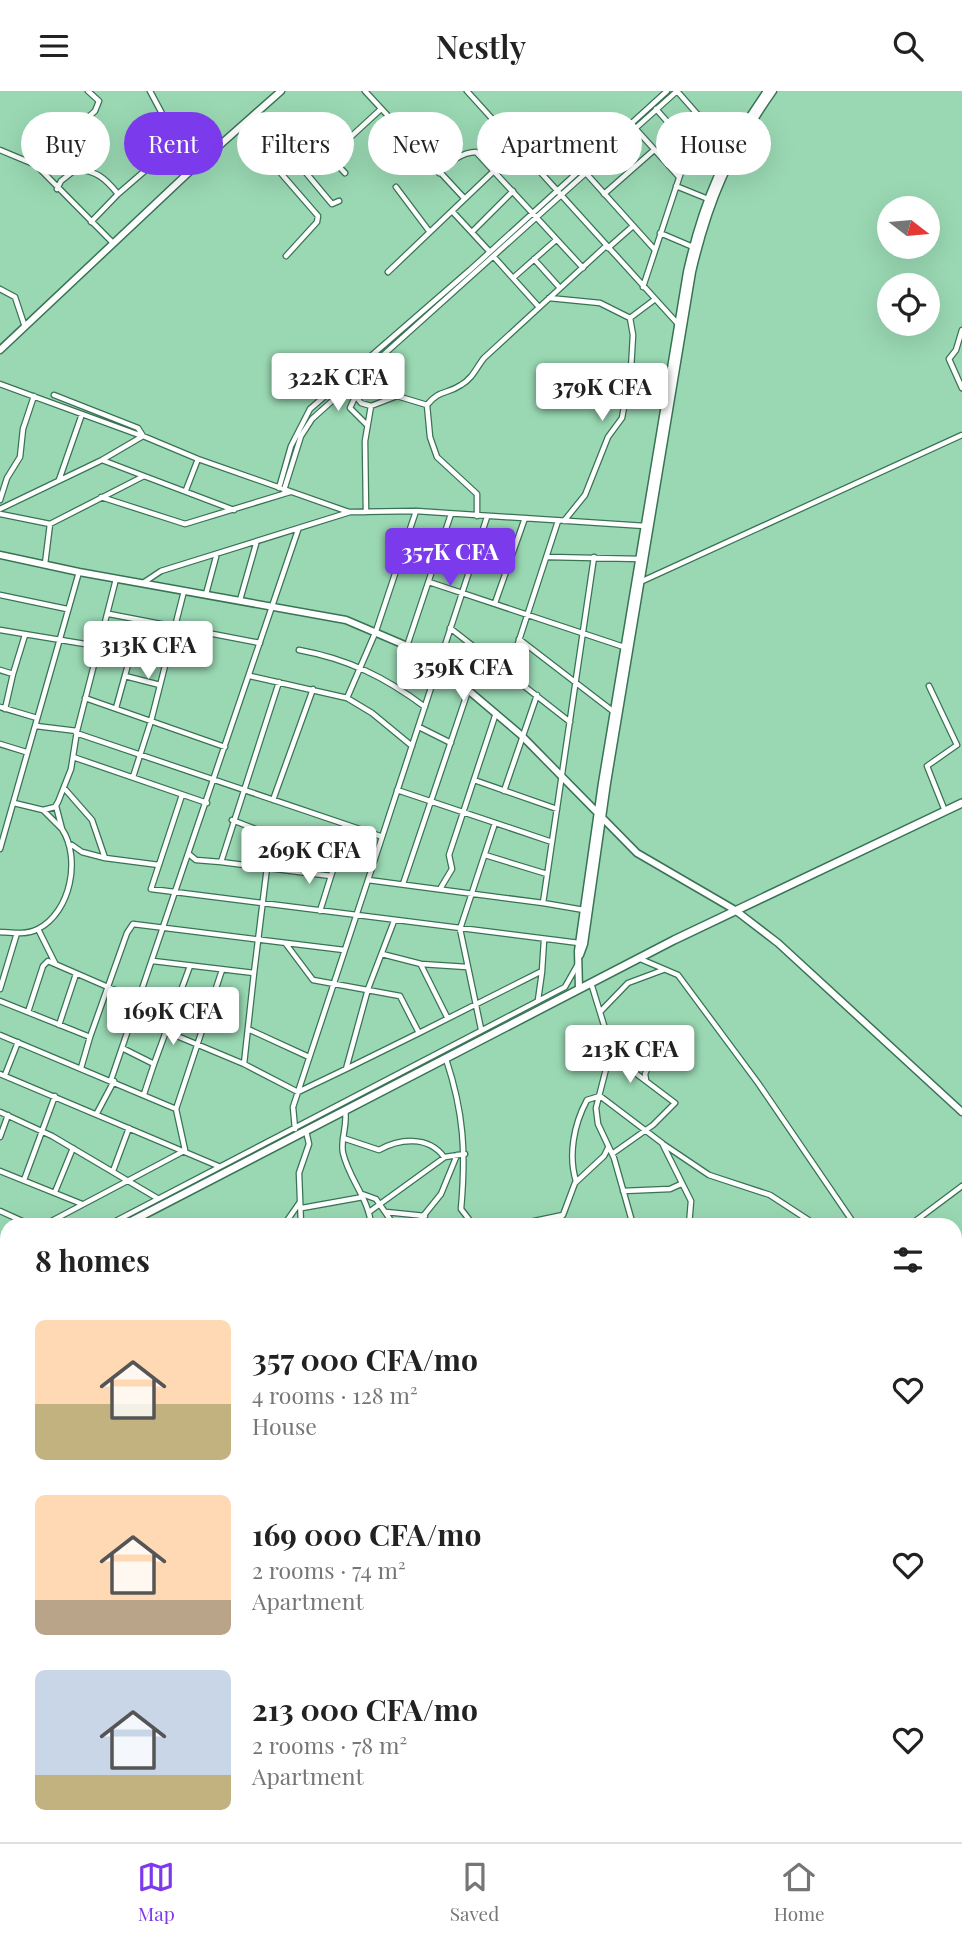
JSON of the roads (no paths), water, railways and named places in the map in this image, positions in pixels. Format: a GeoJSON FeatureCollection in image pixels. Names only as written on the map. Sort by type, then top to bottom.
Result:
{"type":"FeatureCollection","features":[{"type":"Feature","properties":{"kind":"main road"},"geometry":{"type":"LineString","coordinates":[[137,1218],[295,1132],[306,1130],[638,958],[962,803]]}},
{"type":"Feature","properties":{"kind":"street"},"geometry":{"type":"LineString","coordinates":[[88,91],[99,101],[94,112]]}},
{"type":"Feature","properties":{"kind":"street"},"geometry":{"type":"LineString","coordinates":[[150,91],[161,112]]}},
{"type":"Feature","properties":{"kind":"street"},"geometry":{"type":"LineString","coordinates":[[257,112],[281,91]]}},
{"type":"Feature","properties":{"kind":"street"},"geometry":{"type":"LineString","coordinates":[[365,91],[384,112]]}},
{"type":"Feature","properties":{"kind":"street"},"geometry":{"type":"LineString","coordinates":[[467,91],[486,112]]}},
{"type":"Feature","properties":{"kind":"street"},"geometry":{"type":"LineString","coordinates":[[642,113],[667,91]]}},
{"type":"Feature","properties":{"kind":"street"},"geometry":{"type":"LineString","coordinates":[[642,122],[677,91],[697,112]]}},
{"type":"Feature","properties":{"kind":"street"},"geometry":{"type":"LineString","coordinates":[[753,112],[767,91]]}},
{"type":"Feature","properties":{"kind":"street"},"geometry":{"type":"LineString","coordinates":[[121,1218],[219,1166],[295,1132],[481,1029],[568,985],[584,944],[624,647],[638,583],[645,526],[680,325],[692,272],[708,211],[733,151],[773,91]]}},
{"type":"Feature","properties":{"kind":"street"},"geometry":{"type":"LineString","coordinates":[[354,134],[381,109]]}},
{"type":"Feature","properties":{"kind":"street"},"geometry":{"type":"LineString","coordinates":[[656,109],[659,112]]}},
{"type":"Feature","properties":{"kind":"street"},"geometry":{"type":"LineString","coordinates":[[223,142],[237,130]]}},
{"type":"Feature","properties":{"kind":"street"},"geometry":{"type":"LineString","coordinates":[[642,136],[679,177],[643,287]]}},
{"type":"Feature","properties":{"kind":"street"},"geometry":{"type":"LineString","coordinates":[[0,150],[21,159]]}},
{"type":"Feature","properties":{"kind":"street"},"geometry":{"type":"LineString","coordinates":[[604,194],[654,150]]}},
{"type":"Feature","properties":{"kind":"street"},"geometry":{"type":"LineString","coordinates":[[57,189],[69,173],[88,170],[102,175],[118,194]]}},
{"type":"Feature","properties":{"kind":"street"},"geometry":{"type":"LineString","coordinates":[[45,175],[113,243]]}},
{"type":"Feature","properties":{"kind":"street"},"geometry":{"type":"LineString","coordinates":[[91,222],[140,175]]}},
{"type":"Feature","properties":{"kind":"street"},"geometry":{"type":"LineString","coordinates":[[0,350],[24,324],[186,175]]}},
{"type":"Feature","properties":{"kind":"street"},"geometry":{"type":"LineString","coordinates":[[282,175],[318,216],[317,222],[286,256]]}},
{"type":"Feature","properties":{"kind":"street"},"geometry":{"type":"LineString","coordinates":[[309,175],[332,204],[339,201]]}},
{"type":"Feature","properties":{"kind":"street"},"geometry":{"type":"LineString","coordinates":[[441,175],[464,198]]}},
{"type":"Feature","properties":{"kind":"street"},"geometry":{"type":"LineString","coordinates":[[388,272],[489,175]]}},
{"type":"Feature","properties":{"kind":"street"},"geometry":{"type":"LineString","coordinates":[[499,175],[583,268]]}},
{"type":"Feature","properties":{"kind":"street"},"geometry":{"type":"LineString","coordinates":[[542,175],[654,300],[680,325]]}},
{"type":"Feature","properties":{"kind":"street"},"geometry":{"type":"LineString","coordinates":[[284,490],[291,446],[306,414],[532,212],[578,175]]}},
{"type":"Feature","properties":{"kind":"street"},"geometry":{"type":"LineString","coordinates":[[587,175],[655,250]]}},
{"type":"Feature","properties":{"kind":"street"},"geometry":{"type":"LineString","coordinates":[[579,989],[579,943],[584,910],[692,247],[718,175]]}},
{"type":"Feature","properties":{"kind":"street"},"geometry":{"type":"LineString","coordinates":[[676,186],[708,199]]}},
{"type":"Feature","properties":{"kind":"street"},"geometry":{"type":"LineString","coordinates":[[396,187],[429,231]]}},
{"type":"Feature","properties":{"kind":"street"},"geometry":{"type":"LineString","coordinates":[[472,232],[513,191]]}},
{"type":"Feature","properties":{"kind":"street"},"geometry":{"type":"LineString","coordinates":[[101,497],[180,524],[234,510],[284,490],[306,425],[537,218],[558,193]]}},
{"type":"Feature","properties":{"kind":"street"},"geometry":{"type":"LineString","coordinates":[[452,211],[489,251]]}},
{"type":"Feature","properties":{"kind":"street"},"geometry":{"type":"LineString","coordinates":[[477,516],[477,495],[473,488],[453,474],[433,448],[427,405],[437,393],[460,387],[484,358],[538,306],[633,226]]}},
{"type":"Feature","properties":{"kind":"street"},"geometry":{"type":"LineString","coordinates":[[660,233],[692,247]]}},
{"type":"Feature","properties":{"kind":"street"},"geometry":{"type":"LineString","coordinates":[[513,278],[556,240]]}},
{"type":"Feature","properties":{"kind":"street"},"geometry":{"type":"LineString","coordinates":[[494,257],[538,306]]}},
{"type":"Feature","properties":{"kind":"street"},"geometry":{"type":"LineString","coordinates":[[534,259],[560,289]]}},
{"type":"Feature","properties":{"kind":"street"},"geometry":{"type":"LineString","coordinates":[[0,289],[15,297],[24,324]]}},
{"type":"Feature","properties":{"kind":"street"},"geometry":{"type":"LineString","coordinates":[[549,298],[600,303],[630,318]]}},
{"type":"Feature","properties":{"kind":"street"},"geometry":{"type":"LineString","coordinates":[[630,318],[654,300]]}},
{"type":"Feature","properties":{"kind":"street"},"geometry":{"type":"LineString","coordinates":[[508,674],[561,521],[585,495],[608,437],[622,418],[631,369],[633,335],[630,318]]}},
{"type":"Feature","properties":{"kind":"street"},"geometry":{"type":"LineString","coordinates":[[962,330],[956,350],[949,359],[962,388]]}},
{"type":"Feature","properties":{"kind":"street"},"geometry":{"type":"LineString","coordinates":[[377,359],[397,397]]}},
{"type":"Feature","properties":{"kind":"street"},"geometry":{"type":"LineString","coordinates":[[0,384],[198,459],[350,512],[416,511],[645,526]]}},
{"type":"Feature","properties":{"kind":"street"},"geometry":{"type":"LineString","coordinates":[[349,387],[361,403],[371,406],[397,397],[427,405]]}},
{"type":"Feature","properties":{"kind":"street"},"geometry":{"type":"LineString","coordinates":[[54,395],[138,428],[143,436]]}},
{"type":"Feature","properties":{"kind":"street"},"geometry":{"type":"LineString","coordinates":[[356,395],[350,408],[367,425]]}},
{"type":"Feature","properties":{"kind":"street"},"geometry":{"type":"LineString","coordinates":[[0,500],[7,478],[20,458],[23,429],[34,396]]}},
{"type":"Feature","properties":{"kind":"street"},"geometry":{"type":"LineString","coordinates":[[366,512],[367,425],[371,406]]}},
{"type":"Feature","properties":{"kind":"street"},"geometry":{"type":"LineString","coordinates":[[59,481],[82,414]]}},
{"type":"Feature","properties":{"kind":"street"},"geometry":{"type":"LineString","coordinates":[[638,583],[962,435]]}},
{"type":"Feature","properties":{"kind":"street"},"geometry":{"type":"LineString","coordinates":[[0,512],[143,436]]}},
{"type":"Feature","properties":{"kind":"street"},"geometry":{"type":"LineString","coordinates":[[187,490],[198,459]]}},
{"type":"Feature","properties":{"kind":"street"},"geometry":{"type":"LineString","coordinates":[[102,460],[234,510]]}},
{"type":"Feature","properties":{"kind":"street"},"geometry":{"type":"LineString","coordinates":[[0,512],[50,524],[144,476]]}},
{"type":"Feature","properties":{"kind":"street"},"geometry":{"type":"LineString","coordinates":[[347,698],[376,631],[416,511]]}},
{"type":"Feature","properties":{"kind":"street"},"geometry":{"type":"LineString","coordinates":[[143,583],[161,571],[350,512]]}},
{"type":"Feature","properties":{"kind":"street"},"geometry":{"type":"LineString","coordinates":[[407,646],[451,514]]}},
{"type":"Feature","properties":{"kind":"street"},"geometry":{"type":"LineString","coordinates":[[295,1132],[292,1114],[298,1092],[487,517]]}},
{"type":"Feature","properties":{"kind":"street"},"geometry":{"type":"LineString","coordinates":[[495,603],[525,518]]}},
{"type":"Feature","properties":{"kind":"street"},"geometry":{"type":"LineString","coordinates":[[45,564],[50,524]]}},
{"type":"Feature","properties":{"kind":"street"},"geometry":{"type":"LineString","coordinates":[[97,1113],[112,1081],[119,1054],[124,1049],[298,530]]}},
{"type":"Feature","properties":{"kind":"street"},"geometry":{"type":"LineString","coordinates":[[240,600],[256,543]]}},
{"type":"Feature","properties":{"kind":"street"},"geometry":{"type":"LineString","coordinates":[[0,555],[79,572],[346,620],[407,646],[468,690],[521,735],[637,853],[735,910],[825,983],[962,1112]]}},
{"type":"Feature","properties":{"kind":"street"},"geometry":{"type":"LineString","coordinates":[[206,594],[216,556]]}},
{"type":"Feature","properties":{"kind":"street"},"geometry":{"type":"LineString","coordinates":[[548,557],[640,559]]}},
{"type":"Feature","properties":{"kind":"street"},"geometry":{"type":"LineString","coordinates":[[543,903],[594,557]]}},
{"type":"Feature","properties":{"kind":"street"},"geometry":{"type":"LineString","coordinates":[[0,846],[79,572]]}},
{"type":"Feature","properties":{"kind":"street"},"geometry":{"type":"LineString","coordinates":[[62,829],[57,806],[73,757],[76,732],[97,646],[109,614],[117,578]]}},
{"type":"Feature","properties":{"kind":"street"},"geometry":{"type":"LineString","coordinates":[[429,582],[624,647]]}},
{"type":"Feature","properties":{"kind":"street"},"geometry":{"type":"LineString","coordinates":[[133,777],[151,721],[184,591]]}},
{"type":"Feature","properties":{"kind":"street"},"geometry":{"type":"LineString","coordinates":[[0,595],[67,609]]}},
{"type":"Feature","properties":{"kind":"street"},"geometry":{"type":"LineString","coordinates":[[109,614],[260,643]]}},
{"type":"Feature","properties":{"kind":"street"},"geometry":{"type":"LineString","coordinates":[[116,708],[140,621]]}},
{"type":"Feature","properties":{"kind":"street"},"geometry":{"type":"LineString","coordinates":[[450,628],[570,722]]}},
{"type":"Feature","properties":{"kind":"street"},"geometry":{"type":"LineString","coordinates":[[0,630],[97,646]]}},
{"type":"Feature","properties":{"kind":"street"},"geometry":{"type":"LineString","coordinates":[[25,635],[3,708],[37,718]]}},
{"type":"Feature","properties":{"kind":"street"},"geometry":{"type":"LineString","coordinates":[[519,639],[614,712]]}},
{"type":"Feature","properties":{"kind":"street"},"geometry":{"type":"LineString","coordinates":[[299,650],[360,666],[425,707]]}},
{"type":"Feature","properties":{"kind":"street"},"geometry":{"type":"LineString","coordinates":[[0,670],[13,674]]}},
{"type":"Feature","properties":{"kind":"street"},"geometry":{"type":"LineString","coordinates":[[125,676],[160,685]]}},
{"type":"Feature","properties":{"kind":"street"},"geometry":{"type":"LineString","coordinates":[[250,676],[347,698],[372,713],[412,746]]}},
{"type":"Feature","properties":{"kind":"street"},"geometry":{"type":"LineString","coordinates":[[221,862],[232,820],[279,682]]}},
{"type":"Feature","properties":{"kind":"street"},"geometry":{"type":"LineString","coordinates":[[929,686],[957,745],[927,766],[945,811]]}},
{"type":"Feature","properties":{"kind":"street"},"geometry":{"type":"LineString","coordinates":[[273,800],[313,689]]}},
{"type":"Feature","properties":{"kind":"street"},"geometry":{"type":"LineString","coordinates":[[404,884],[468,690]]}},
{"type":"Feature","properties":{"kind":"street"},"geometry":{"type":"LineString","coordinates":[[504,791],[521,735],[537,695]]}},
{"type":"Feature","properties":{"kind":"street"},"geometry":{"type":"LineString","coordinates":[[85,698],[225,747]]}},
{"type":"Feature","properties":{"kind":"street"},"geometry":{"type":"LineString","coordinates":[[440,889],[452,869],[449,855],[496,713]]}},
{"type":"Feature","properties":{"kind":"street"},"geometry":{"type":"LineString","coordinates":[[35,727],[43,725],[76,732],[381,836]]}},
{"type":"Feature","properties":{"kind":"street"},"geometry":{"type":"LineString","coordinates":[[419,726],[451,743]]}},
{"type":"Feature","properties":{"kind":"street"},"geometry":{"type":"LineString","coordinates":[[0,744],[26,753]]}},
{"type":"Feature","properties":{"kind":"street"},"geometry":{"type":"LineString","coordinates":[[73,757],[207,803]]}},
{"type":"Feature","properties":{"kind":"street"},"geometry":{"type":"LineString","coordinates":[[474,780],[556,809]]}},
{"type":"Feature","properties":{"kind":"street"},"geometry":{"type":"LineString","coordinates":[[63,787],[92,821],[105,858]]}},
{"type":"Feature","properties":{"kind":"street"},"geometry":{"type":"LineString","coordinates":[[397,790],[552,842]]}},
{"type":"Feature","properties":{"kind":"street"},"geometry":{"type":"LineString","coordinates":[[182,795],[151,889],[176,895],[579,943]]}},
{"type":"Feature","properties":{"kind":"street"},"geometry":{"type":"LineString","coordinates":[[14,803],[43,810],[57,806]]}},
{"type":"Feature","properties":{"kind":"street"},"geometry":{"type":"LineString","coordinates":[[43,810],[62,829],[71,844],[82,852],[159,865]]}},
{"type":"Feature","properties":{"kind":"street"},"geometry":{"type":"LineString","coordinates":[[232,820],[337,857]]}},
{"type":"Feature","properties":{"kind":"street"},"geometry":{"type":"LineString","coordinates":[[481,1029],[460,929],[495,823]]}},
{"type":"Feature","properties":{"kind":"street"},"geometry":{"type":"LineString","coordinates":[[320,911],[348,825]]}},
{"type":"Feature","properties":{"kind":"street"},"geometry":{"type":"LineString","coordinates":[[244,1063],[271,835]]}},
{"type":"Feature","properties":{"kind":"street"},"geometry":{"type":"LineString","coordinates":[[0,932],[17,933],[38,929],[59,907],[68,888],[73,861],[71,844]]}},
{"type":"Feature","properties":{"kind":"street"},"geometry":{"type":"LineString","coordinates":[[299,872],[304,846]]}},
{"type":"Feature","properties":{"kind":"street"},"geometry":{"type":"LineString","coordinates":[[189,854],[196,860],[331,876]]}},
{"type":"Feature","properties":{"kind":"street"},"geometry":{"type":"LineString","coordinates":[[485,855],[547,874]]}},
{"type":"Feature","properties":{"kind":"street"},"geometry":{"type":"LineString","coordinates":[[368,880],[584,910]]}},
{"type":"Feature","properties":{"kind":"street"},"geometry":{"type":"LineString","coordinates":[[345,1069],[368,989],[394,921]]}},
{"type":"Feature","properties":{"kind":"street"},"geometry":{"type":"LineString","coordinates":[[81,1068],[131,926],[344,950]]}},
{"type":"Feature","properties":{"kind":"street"},"geometry":{"type":"LineString","coordinates":[[38,929],[55,964]]}},
{"type":"Feature","properties":{"kind":"street"},"geometry":{"type":"LineString","coordinates":[[0,989],[17,933]]}},
{"type":"Feature","properties":{"kind":"street"},"geometry":{"type":"LineString","coordinates":[[538,1000],[544,939]]}},
{"type":"Feature","properties":{"kind":"street"},"geometry":{"type":"LineString","coordinates":[[285,943],[311,979],[400,996],[419,1033]]}},
{"type":"Feature","properties":{"kind":"street"},"geometry":{"type":"LineString","coordinates":[[382,954],[421,964],[467,967]]}},
{"type":"Feature","properties":{"kind":"street"},"geometry":{"type":"LineString","coordinates":[[638,958],[678,975],[733,1048],[850,1218]]}},
{"type":"Feature","properties":{"kind":"street"},"geometry":{"type":"LineString","coordinates":[[28,1012],[44,964],[48,961],[140,1000]]}},
{"type":"Feature","properties":{"kind":"street"},"geometry":{"type":"LineString","coordinates":[[153,961],[254,973]]}},
{"type":"Feature","properties":{"kind":"street"},"geometry":{"type":"LineString","coordinates":[[421,964],[447,1017]]}},
{"type":"Feature","properties":{"kind":"street"},"geometry":{"type":"LineString","coordinates":[[144,1094],[190,966]]}},
{"type":"Feature","properties":{"kind":"street"},"geometry":{"type":"LineString","coordinates":[[599,1012],[628,983],[664,969]]}},
{"type":"Feature","properties":{"kind":"street"},"geometry":{"type":"LineString","coordinates":[[185,1150],[176,1109],[222,970]]}},
{"type":"Feature","properties":{"kind":"street"},"geometry":{"type":"LineString","coordinates":[[298,1092],[542,971]]}},
{"type":"Feature","properties":{"kind":"street"},"geometry":{"type":"LineString","coordinates":[[58,1025],[76,974]]}},
{"type":"Feature","properties":{"kind":"street"},"geometry":{"type":"LineString","coordinates":[[591,983],[606,1028],[607,1044],[597,1113],[631,1218]]}},
{"type":"Feature","properties":{"kind":"street"},"geometry":{"type":"LineString","coordinates":[[0,1001],[90,1037]]}},
{"type":"Feature","properties":{"kind":"street"},"geometry":{"type":"LineString","coordinates":[[248,1029],[309,1057]]}},
{"type":"Feature","properties":{"kind":"street"},"geometry":{"type":"LineString","coordinates":[[165,1031],[244,1063],[298,1092]]}},
{"type":"Feature","properties":{"kind":"street"},"geometry":{"type":"LineString","coordinates":[[0,1035],[176,1109]]}},
{"type":"Feature","properties":{"kind":"street"},"geometry":{"type":"LineString","coordinates":[[18,1042],[2,1075],[219,1166]]}},
{"type":"Feature","properties":{"kind":"street"},"geometry":{"type":"LineString","coordinates":[[607,1044],[656,1050],[645,1074],[646,1081]]}},
{"type":"Feature","properties":{"kind":"street"},"geometry":{"type":"LineString","coordinates":[[612,1154],[653,1125],[675,1103],[625,1064],[623,1046]]}},
{"type":"Feature","properties":{"kind":"street"},"geometry":{"type":"LineString","coordinates":[[124,1049],[154,1064]]}},
{"type":"Feature","properties":{"kind":"street"},"geometry":{"type":"LineString","coordinates":[[446,1058],[460,1108],[465,1154],[461,1209],[467,1218]]}},
{"type":"Feature","properties":{"kind":"street"},"geometry":{"type":"LineString","coordinates":[[24,1180],[55,1096]]}},
{"type":"Feature","properties":{"kind":"street"},"geometry":{"type":"LineString","coordinates":[[600,1096],[709,1175],[771,1195],[806,1218]]}},
{"type":"Feature","properties":{"kind":"street"},"geometry":{"type":"LineString","coordinates":[[576,1182],[572,1154],[579,1119],[587,1100],[600,1096]]}},
{"type":"Feature","properties":{"kind":"street"},"geometry":{"type":"LineString","coordinates":[[345,1110],[347,1124],[343,1139],[347,1166],[370,1218]]}},
{"type":"Feature","properties":{"kind":"street"},"geometry":{"type":"LineString","coordinates":[[0,1112],[41,1129],[157,1198]]}},
{"type":"Feature","properties":{"kind":"street"},"geometry":{"type":"LineString","coordinates":[[0,1137],[8,1115]]}},
{"type":"Feature","properties":{"kind":"street"},"geometry":{"type":"LineString","coordinates":[[113,1171],[129,1128]]}},
{"type":"Feature","properties":{"kind":"street"},"geometry":{"type":"LineString","coordinates":[[301,1218],[300,1163],[309,1144],[306,1130]]}},
{"type":"Feature","properties":{"kind":"street"},"geometry":{"type":"LineString","coordinates":[[343,1139],[379,1150],[393,1142],[419,1142],[433,1147],[444,1157]]}},
{"type":"Feature","properties":{"kind":"street"},"geometry":{"type":"LineString","coordinates":[[662,1143],[691,1201],[690,1218]]}},
{"type":"Feature","properties":{"kind":"street"},"geometry":{"type":"LineString","coordinates":[[55,1192],[73,1148]]}},
{"type":"Feature","properties":{"kind":"street"},"geometry":{"type":"LineString","coordinates":[[560,1218],[576,1182],[604,1156],[608,1148]]}},
{"type":"Feature","properties":{"kind":"street"},"geometry":{"type":"LineString","coordinates":[[56,1218],[131,1181],[185,1150]]}},
{"type":"Feature","properties":{"kind":"street"},"geometry":{"type":"LineString","coordinates":[[369,1212],[379,1202],[444,1157],[465,1154]]}},
{"type":"Feature","properties":{"kind":"street"},"geometry":{"type":"LineString","coordinates":[[385,1212],[425,1216],[448,1180],[457,1155]]}},
{"type":"Feature","properties":{"kind":"street"},"geometry":{"type":"LineString","coordinates":[[0,1171],[82,1203]]}},
{"type":"Feature","properties":{"kind":"street"},"geometry":{"type":"LineString","coordinates":[[623,1191],[670,1189],[681,1184]]}},
{"type":"Feature","properties":{"kind":"street"},"geometry":{"type":"LineString","coordinates":[[920,1218],[962,1187]]}},
{"type":"Feature","properties":{"kind":"street"},"geometry":{"type":"LineString","coordinates":[[302,1208],[362,1195],[379,1202],[389,1218]]}},
{"type":"Feature","properties":{"kind":"street"},"geometry":{"type":"LineString","coordinates":[[289,1218],[300,1201]]}},
{"type":"Feature","properties":{"kind":"street"},"geometry":{"type":"LineString","coordinates":[[550,1218],[563,1215]]}},
{"type":"Feature","properties":{"kind":"street"},"geometry":{"type":"LineString","coordinates":[[0,1505],[0,1525]]}}]}
